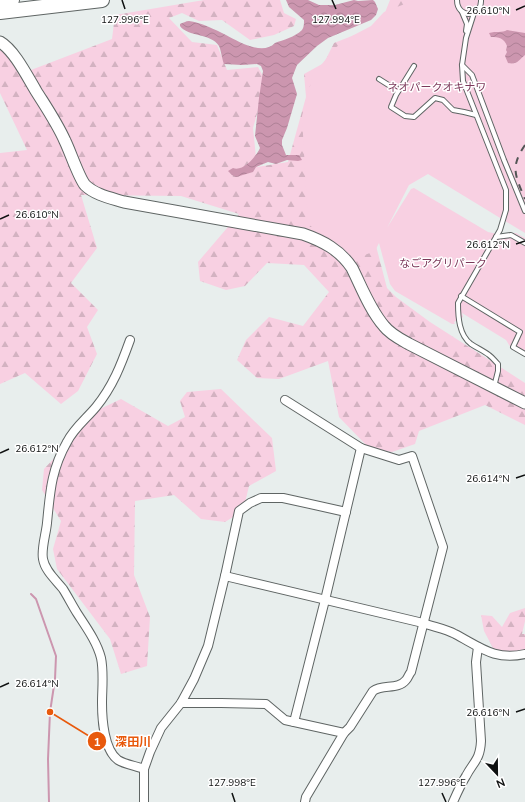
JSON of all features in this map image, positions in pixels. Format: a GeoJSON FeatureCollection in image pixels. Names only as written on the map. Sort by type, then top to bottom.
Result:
{"type":"FeatureCollection","features":[{"type":"Feature","properties":{"kind":"highway"},"geometry":{"type":"LineString","coordinates":[[0,2],[12,0]]}},
{"type":"Feature","properties":{"kind":"highway"},"geometry":{"type":"LineString","coordinates":[[0,12],[24,5],[102,0]]}},
{"type":"Feature","properties":{"kind":"street"},"geometry":{"type":"LineString","coordinates":[[0,42],[4,44],[20,65],[54,119],[84,184],[92,190],[124,202],[303,234],[318,239],[331,246],[348,261],[375,314],[384,326],[394,335],[525,403]]}},
{"type":"Feature","properties":{"kind":"street"},"geometry":{"type":"LineString","coordinates":[[130,340],[116,376],[95,408],[74,430],[56,465],[51,483],[46,532],[42,551],[46,569],[64,591],[97,646],[101,659],[102,705],[106,741],[112,754],[119,760],[144,769]]}},
{"type":"Feature","properties":{"kind":"street"},"geometry":{"type":"LineString","coordinates":[[285,400],[361,448],[399,460],[412,456],[444,546],[411,672],[406,681],[398,686],[377,689],[373,692],[350,727],[344,733],[306,797],[305,802]]}},
{"type":"Feature","properties":{"kind":"street"},"geometry":{"type":"LineString","coordinates":[[294,722],[326,600],[361,448]]}},
{"type":"Feature","properties":{"kind":"street"},"geometry":{"type":"LineString","coordinates":[[144,802],[144,769],[150,752],[161,728],[181,703],[194,679],[208,646],[240,511],[250,503],[261,498],[283,498],[346,512]]}},
{"type":"Feature","properties":{"kind":"street"},"geometry":{"type":"LineString","coordinates":[[225,576],[423,623],[454,633],[478,647],[494,654],[508,656],[525,654]]}},
{"type":"Feature","properties":{"kind":"street"},"geometry":{"type":"LineString","coordinates":[[453,802],[466,774],[478,759],[481,750],[476,662],[478,647]]}},
{"type":"Feature","properties":{"kind":"street"},"geometry":{"type":"LineString","coordinates":[[181,703],[266,704],[285,720],[344,733]]}},
{"type":"Feature","properties":{"kind":"lane"},"geometry":{"type":"LineString","coordinates":[[458,0],[458,7],[467,24],[462,64],[463,80],[506,190],[506,210],[500,230],[458,303],[458,316],[464,336],[470,343],[490,355],[498,364],[494,388]]}},
{"type":"Feature","properties":{"kind":"lane"},"geometry":{"type":"LineString","coordinates":[[466,38],[474,13],[480,7],[481,0]]}},
{"type":"Feature","properties":{"kind":"lane"},"geometry":{"type":"LineString","coordinates":[[462,12],[467,14],[474,13]]}},
{"type":"Feature","properties":{"kind":"lane"},"geometry":{"type":"LineString","coordinates":[[462,64],[472,75],[525,211]]}},
{"type":"Feature","properties":{"kind":"lane"},"geometry":{"type":"LineString","coordinates":[[414,66],[398,90],[391,107],[406,116],[414,117],[435,98],[443,100],[453,110],[476,115]]}},
{"type":"Feature","properties":{"kind":"lane"},"geometry":{"type":"LineString","coordinates":[[379,79],[398,90]]}},
{"type":"Feature","properties":{"kind":"lane"},"geometry":{"type":"LineString","coordinates":[[496,237],[512,235],[525,243]]}},
{"type":"Feature","properties":{"kind":"lane"},"geometry":{"type":"LineString","coordinates":[[461,296],[520,332],[513,347],[525,354]]}},
{"type":"Feature","properties":{"kind":"green space"},"geometry":{"type":"Polygon","coordinates":[[[204,0],[280,0],[284,13],[296,19],[294,26],[274,35],[250,40],[222,20],[199,21],[182,13],[169,18],[192,42],[217,45],[227,70],[258,67],[266,82],[253,128],[257,167],[288,162],[306,97],[304,74],[324,63],[334,43],[380,25],[390,0],[434,0],[411,162],[375,242],[387,288],[396,297],[430,322],[525,383],[525,425],[485,405],[419,431],[415,444],[392,452],[369,448],[339,417],[328,361],[279,379],[257,378],[237,360],[246,340],[269,317],[303,326],[329,292],[304,265],[267,263],[245,286],[226,290],[200,281],[198,262],[239,214],[181,196],[81,195],[97,248],[71,283],[98,310],[87,327],[97,354],[78,391],[61,404],[25,373],[0,384],[0,153],[27,150],[0,93],[0,51],[10,48],[31,70],[112,39],[115,15],[204,0]]]}},
{"type":"Feature","properties":{"kind":"green space","name":"ネオパークオキナワ"},"geometry":{"type":"Polygon","coordinates":[[[415,0],[525,0],[525,233],[428,174],[409,185],[387,228],[411,189],[414,188],[488,232],[502,235],[516,233],[525,238],[525,356],[511,348],[506,340],[462,313],[463,317],[454,322],[455,324],[452,324],[395,291],[390,284],[379,243],[375,251],[357,258],[345,252],[308,224],[302,116],[313,75],[335,48],[352,36],[371,26],[384,12],[415,0]]]}},
{"type":"Feature","properties":{"kind":"green space"},"geometry":{"type":"Polygon","coordinates":[[[221,389],[272,438],[276,471],[249,486],[243,511],[225,522],[201,519],[174,495],[135,501],[134,575],[150,617],[147,666],[121,674],[110,639],[57,569],[53,549],[61,521],[42,490],[44,469],[100,409],[121,399],[168,426],[185,417],[180,401],[187,392],[221,389]]]}},
{"type":"Feature","properties":{"kind":"green space"},"geometry":{"type":"Polygon","coordinates":[[[525,608],[525,621],[522,634],[525,634],[525,650],[509,654],[493,648],[484,631],[481,615],[492,616],[502,627],[510,613],[525,608]]]}},
{"type":"Feature","properties":{"kind":"water"},"geometry":{"type":"Polygon","coordinates":[[[286,0],[308,0],[319,5],[335,5],[354,0],[373,0],[378,9],[376,15],[371,20],[328,38],[297,65],[292,78],[297,94],[282,140],[282,145],[286,155],[299,155],[302,160],[287,160],[276,164],[268,162],[256,167],[253,172],[236,177],[228,171],[233,168],[237,169],[245,166],[256,155],[260,148],[255,136],[263,71],[261,66],[257,64],[224,64],[220,48],[215,42],[211,39],[188,32],[180,26],[180,24],[189,21],[198,23],[244,44],[258,48],[270,47],[303,29],[304,20],[289,7],[286,0]]]}},
{"type":"Feature","properties":{"kind":"water"},"geometry":{"type":"Polygon","coordinates":[[[507,30],[525,33],[525,55],[518,62],[508,63],[505,56],[507,46],[504,41],[499,38],[491,37],[489,33],[507,30]]]}},
{"type":"Feature","properties":{"kind":"waterway"},"geometry":{"type":"LineString","coordinates":[[31,594],[36,599],[56,656],[55,679],[50,712],[48,759],[49,802]]}},
{"type":"Feature","properties":{"kind":"railway"},"geometry":{"type":"LineString","coordinates":[[525,145],[517,159],[516,165],[517,177],[525,199]]}},
{"type":"Feature","properties":{"kind":"place","name":"深田川"},"geometry":{"type":"Point","coordinates":[50,712]}},
{"type":"Feature","properties":{"kind":"park label","name":"なごアグリパーク"},"geometry":{"type":"Point","coordinates":[443,263]}}]}
